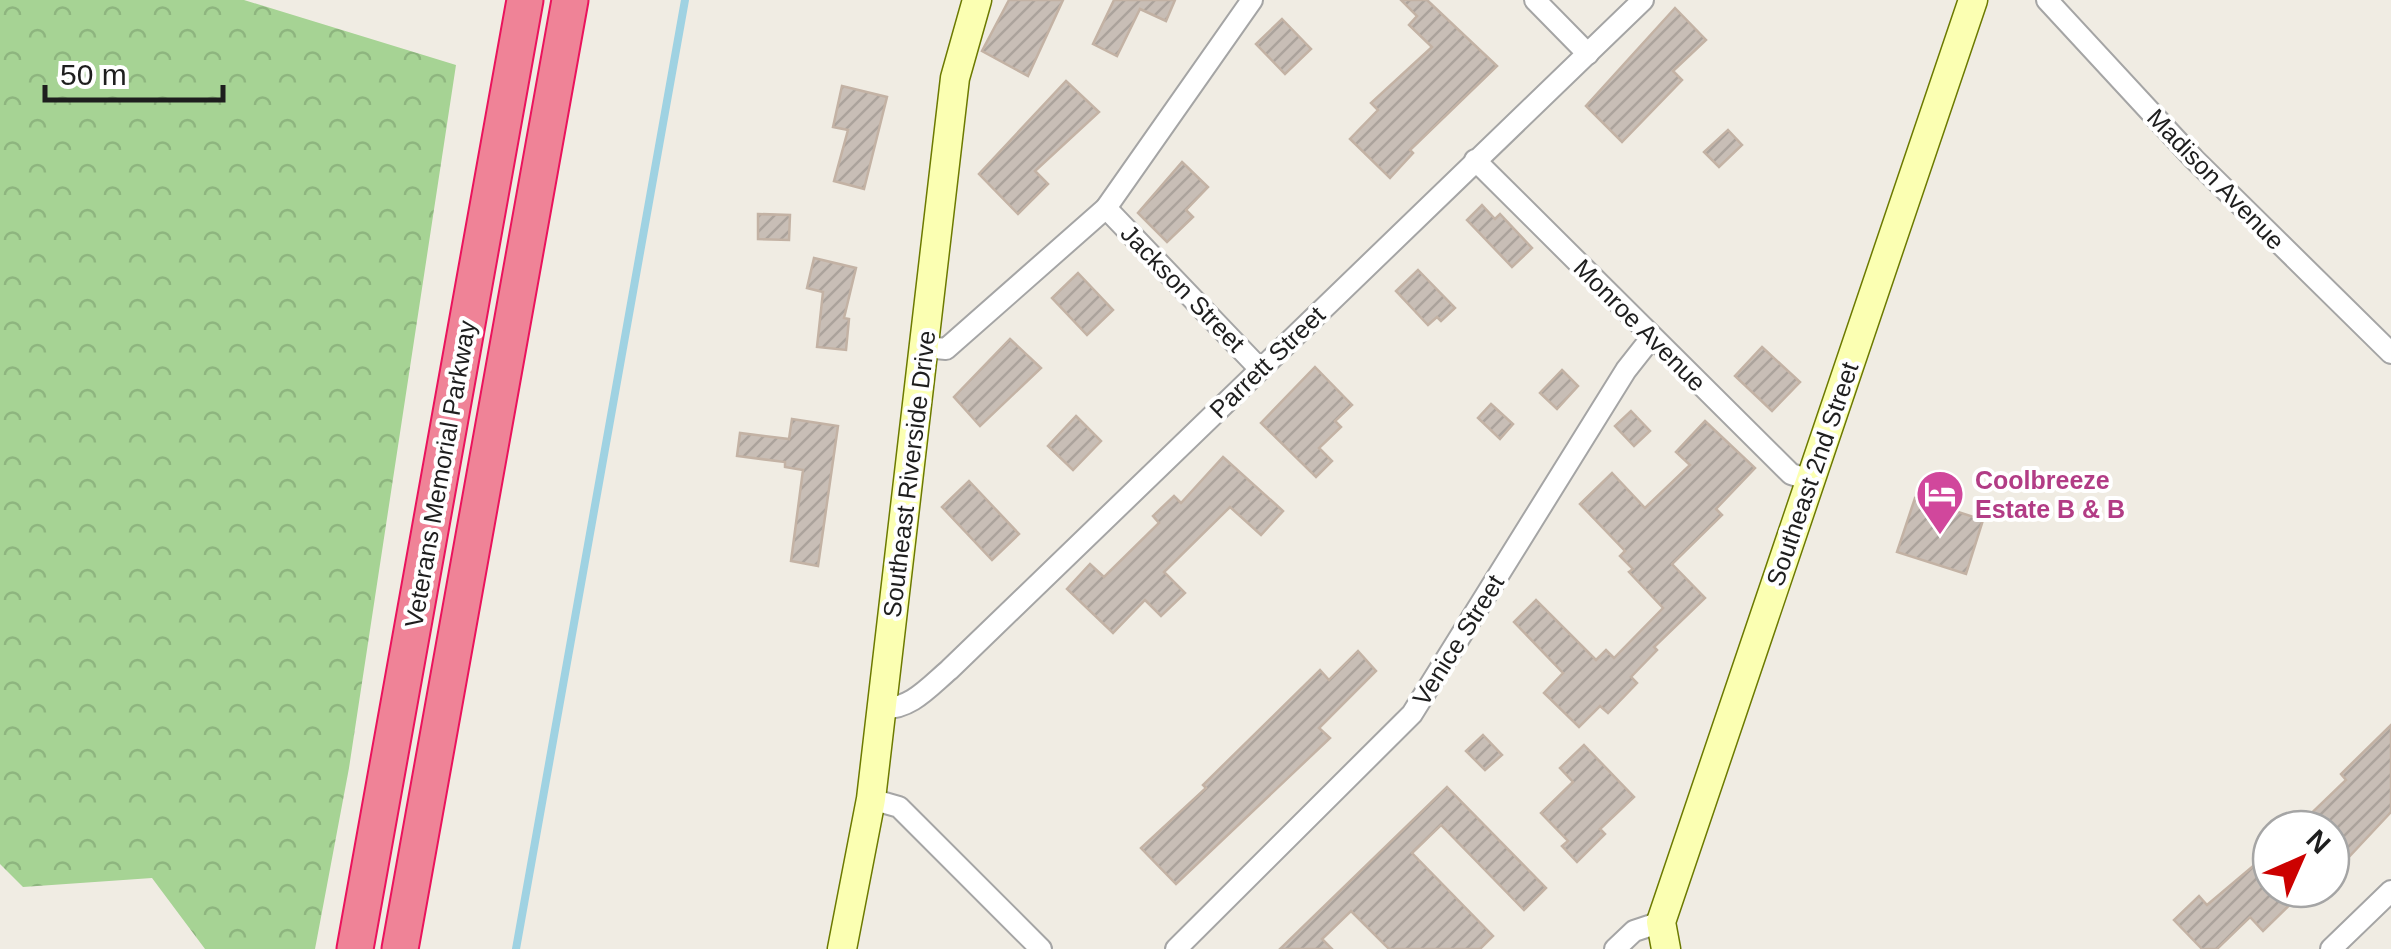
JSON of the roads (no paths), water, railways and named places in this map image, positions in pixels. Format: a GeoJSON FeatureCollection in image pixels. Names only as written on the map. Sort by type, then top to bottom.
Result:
{"type":"FeatureCollection","features":[{"type":"Feature","properties":{"kind":"highway","name":"Veterans Memorial Parkway"},"geometry":{"type":"LineString","coordinates":[[356,949],[523,1]]}},
{"type":"Feature","properties":{"kind":"highway","name":"Veterans Memorial Parkway"},"geometry":{"type":"LineString","coordinates":[[400,949],[568,7]]}},
{"type":"Feature","properties":{"kind":"street","name":"Southeast Riverside Drive"},"geometry":{"type":"LineString","coordinates":[[842,949],[870,799],[882,708],[954,78],[977,0]]}},
{"type":"Feature","properties":{"kind":"street"},"geometry":{"type":"LineString","coordinates":[[924,347],[946,349],[1106,208],[1252,0]]}},
{"type":"Feature","properties":{"kind":"street"},"geometry":{"type":"LineString","coordinates":[[1535,0],[1588,54]]}},
{"type":"Feature","properties":{"kind":"street","name":"Parrett Street"},"geometry":{"type":"LineString","coordinates":[[882,708],[898,709],[949,670],[1644,0]]}},
{"type":"Feature","properties":{"kind":"street","name":"Southeast 2nd Street"},"geometry":{"type":"LineString","coordinates":[[1664,935],[1810,480],[1973,0]]}},
{"type":"Feature","properties":{"kind":"street","name":"Madison Avenue"},"geometry":{"type":"LineString","coordinates":[[2047,0],[2194,159],[2388,342]]}},
{"type":"Feature","properties":{"kind":"street"},"geometry":{"type":"LineString","coordinates":[[523,1],[568,7]]}},
{"type":"Feature","properties":{"kind":"street","name":"Monroe Avenue"},"geometry":{"type":"LineString","coordinates":[[1476,160],[1791,474],[1810,480]]}},
{"type":"Feature","properties":{"kind":"street","name":"Jackson Street"},"geometry":{"type":"LineString","coordinates":[[1106,208],[1259,368]]}},
{"type":"Feature","properties":{"kind":"street","name":"Venice Street"},"geometry":{"type":"LineString","coordinates":[[1176,949],[1412,714],[1626,370],[1652,337]]}},
{"type":"Feature","properties":{"kind":"street"},"geometry":{"type":"LineString","coordinates":[[870,799],[899,806],[1041,949]]}},
{"type":"Feature","properties":{"kind":"street"},"geometry":{"type":"LineString","coordinates":[[2331,949],[2391,891]]}},
{"type":"Feature","properties":{"kind":"street"},"geometry":{"type":"LineString","coordinates":[[1615,949],[1634,931],[1664,935]]}},
{"type":"Feature","properties":{"kind":"waterway"},"geometry":{"type":"LineString","coordinates":[[516,949],[685,0]]}},
{"type":"Feature","properties":{"kind":"place","name":"Coolbreeze Estate B & B"},"geometry":{"type":"Point","coordinates":[1940,536]}}]}
